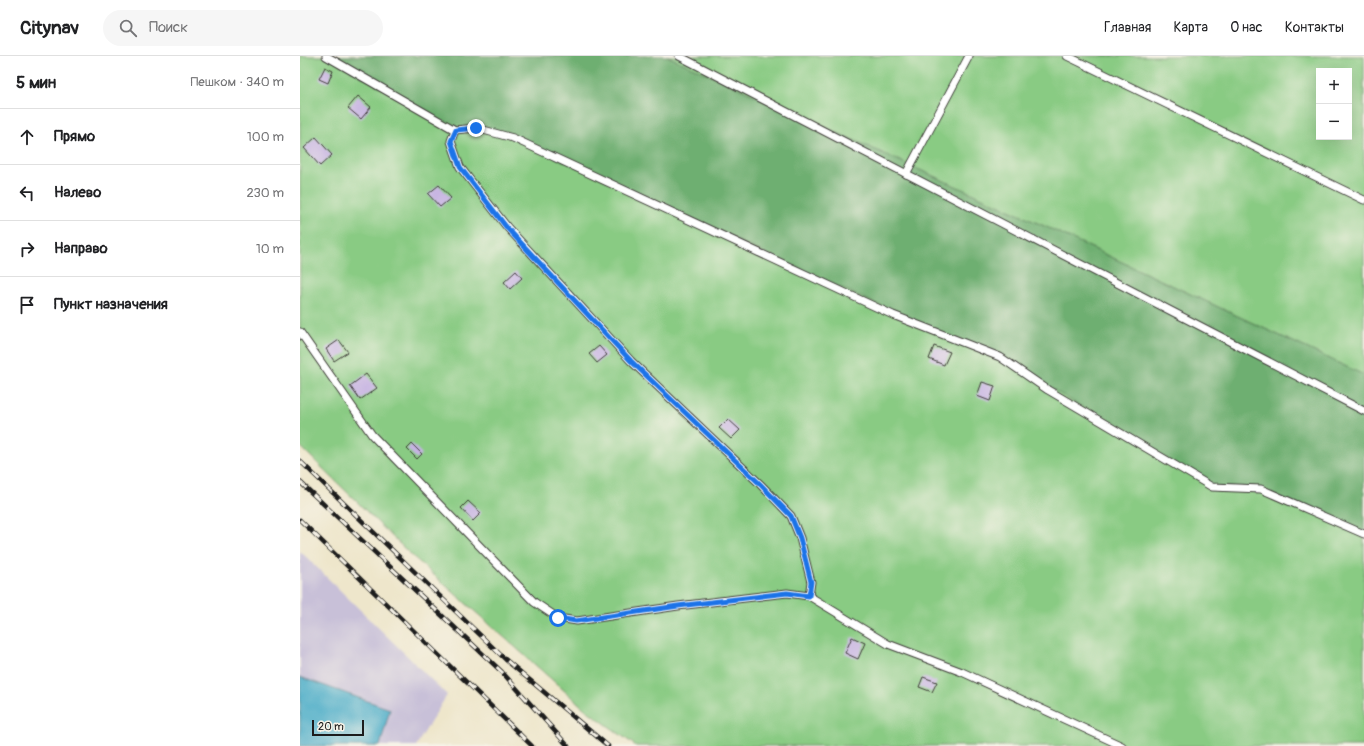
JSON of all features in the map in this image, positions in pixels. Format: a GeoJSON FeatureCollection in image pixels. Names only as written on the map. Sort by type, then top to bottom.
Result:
{"type":"FeatureCollection","features":[{"type":"Feature","properties":{"kind":"lane"},"geometry":{"type":"LineString","coordinates":[[326,56],[456,130],[476,128],[513,138],[893,315],[1000,357],[1048,390],[1212,487],[1261,490],[1364,534]]}},
{"type":"Feature","properties":{"kind":"lane"},"geometry":{"type":"LineString","coordinates":[[679,56],[1364,411]]}},
{"type":"Feature","properties":{"kind":"lane"},"geometry":{"type":"LineString","coordinates":[[906,174],[969,56]]}},
{"type":"Feature","properties":{"kind":"lane"},"geometry":{"type":"LineString","coordinates":[[1067,56],[1364,200]]}},
{"type":"Feature","properties":{"kind":"lane"},"geometry":{"type":"LineString","coordinates":[[456,130],[451,141],[460,167],[507,228],[631,361],[760,484],[791,516],[800,538],[811,582],[809,596]]}},
{"type":"Feature","properties":{"kind":"lane"},"geometry":{"type":"LineString","coordinates":[[300,332],[372,435],[534,602],[558,618],[576,621],[678,606],[787,593],[809,596],[888,644],[962,672],[1122,746]]}},
{"type":"Feature","properties":{"kind":"shaded area"},"geometry":{"type":"Polygon","coordinates":[[[300,551],[447,695],[416,746],[300,746],[300,551]]]}},
{"type":"Feature","properties":{"kind":"green space"},"geometry":{"type":"Polygon","coordinates":[[[300,56],[326,56],[476,128],[513,138],[1000,357],[1261,489],[1364,534],[1364,746],[636,746],[585,709],[409,553],[300,446],[300,56]]]}},
{"type":"Feature","properties":{"kind":"green space"},"geometry":{"type":"Polygon","coordinates":[[[326,56],[667,56],[1053,230],[1364,375],[1364,534],[1261,490],[1212,487],[1000,357],[942,334],[513,138],[476,128],[455,130],[326,56]]]}},
{"type":"Feature","properties":{"kind":"green space"},"geometry":{"type":"Polygon","coordinates":[[[667,56],[1364,56],[1364,375],[1053,230],[667,56]]]}},
{"type":"Feature","properties":{"kind":"water"},"geometry":{"type":"Polygon","coordinates":[[[300,677],[390,709],[380,746],[300,746],[300,677]]]}},
{"type":"Feature","properties":{"kind":"building"},"geometry":{"type":"Polygon","coordinates":[[[325,67],[333,71],[328,83],[319,79],[325,67]]]}},
{"type":"Feature","properties":{"kind":"building"},"geometry":{"type":"Polygon","coordinates":[[[358,96],[371,107],[361,119],[348,108],[358,96]]]}},
{"type":"Feature","properties":{"kind":"building"},"geometry":{"type":"Polygon","coordinates":[[[316,137],[332,155],[320,166],[304,148],[316,137]]]}},
{"type":"Feature","properties":{"kind":"building"},"geometry":{"type":"Polygon","coordinates":[[[439,185],[451,198],[440,207],[428,194],[439,185]]]}},
{"type":"Feature","properties":{"kind":"building"},"geometry":{"type":"Polygon","coordinates":[[[516,271],[522,278],[510,289],[504,282],[516,271]]]}},
{"type":"Feature","properties":{"kind":"building"},"geometry":{"type":"Polygon","coordinates":[[[339,340],[348,352],[334,361],[326,349],[339,340]]]}},
{"type":"Feature","properties":{"kind":"building"},"geometry":{"type":"Polygon","coordinates":[[[599,346],[607,355],[597,363],[589,354],[599,346]]]}},
{"type":"Feature","properties":{"kind":"building"},"geometry":{"type":"Polygon","coordinates":[[[934,346],[950,352],[944,365],[929,359],[934,346]]]}},
{"type":"Feature","properties":{"kind":"building"},"geometry":{"type":"Polygon","coordinates":[[[366,374],[377,388],[360,400],[350,386],[366,374]]]}},
{"type":"Feature","properties":{"kind":"building"},"geometry":{"type":"Polygon","coordinates":[[[982,382],[995,386],[990,401],[977,396],[982,382]]]}},
{"type":"Feature","properties":{"kind":"building"},"geometry":{"type":"Polygon","coordinates":[[[728,419],[740,430],[731,439],[719,428],[728,419]]]}},
{"type":"Feature","properties":{"kind":"building"},"geometry":{"type":"Polygon","coordinates":[[[412,444],[422,454],[417,459],[407,449],[412,444]]]}},
{"type":"Feature","properties":{"kind":"building"},"geometry":{"type":"Polygon","coordinates":[[[468,501],[481,513],[473,521],[461,508],[468,501]]]}},
{"type":"Feature","properties":{"kind":"building"},"geometry":{"type":"Polygon","coordinates":[[[852,637],[865,643],[858,659],[845,653],[852,637]]]}},
{"type":"Feature","properties":{"kind":"building"},"geometry":{"type":"Polygon","coordinates":[[[923,677],[937,682],[932,692],[919,687],[923,677]]]}},
{"type":"Feature","properties":{"kind":"railway"},"geometry":{"type":"LineString","coordinates":[[300,461],[506,660],[608,746]]}},
{"type":"Feature","properties":{"kind":"railway"},"geometry":{"type":"LineString","coordinates":[[300,482],[502,672],[568,746]]}},
{"type":"Feature","properties":{"kind":"railway"},"geometry":{"type":"LineString","coordinates":[[300,520],[532,746]]}},
{"type":"Feature","properties":{"kind":"route"},"geometry":{"type":"LineString","coordinates":[[476,128],[456,130],[451,141],[460,167],[507,228],[631,361],[760,484],[791,516],[800,538],[811,582],[809,596],[787,593],[678,606],[576,621],[558,618]]}}]}
